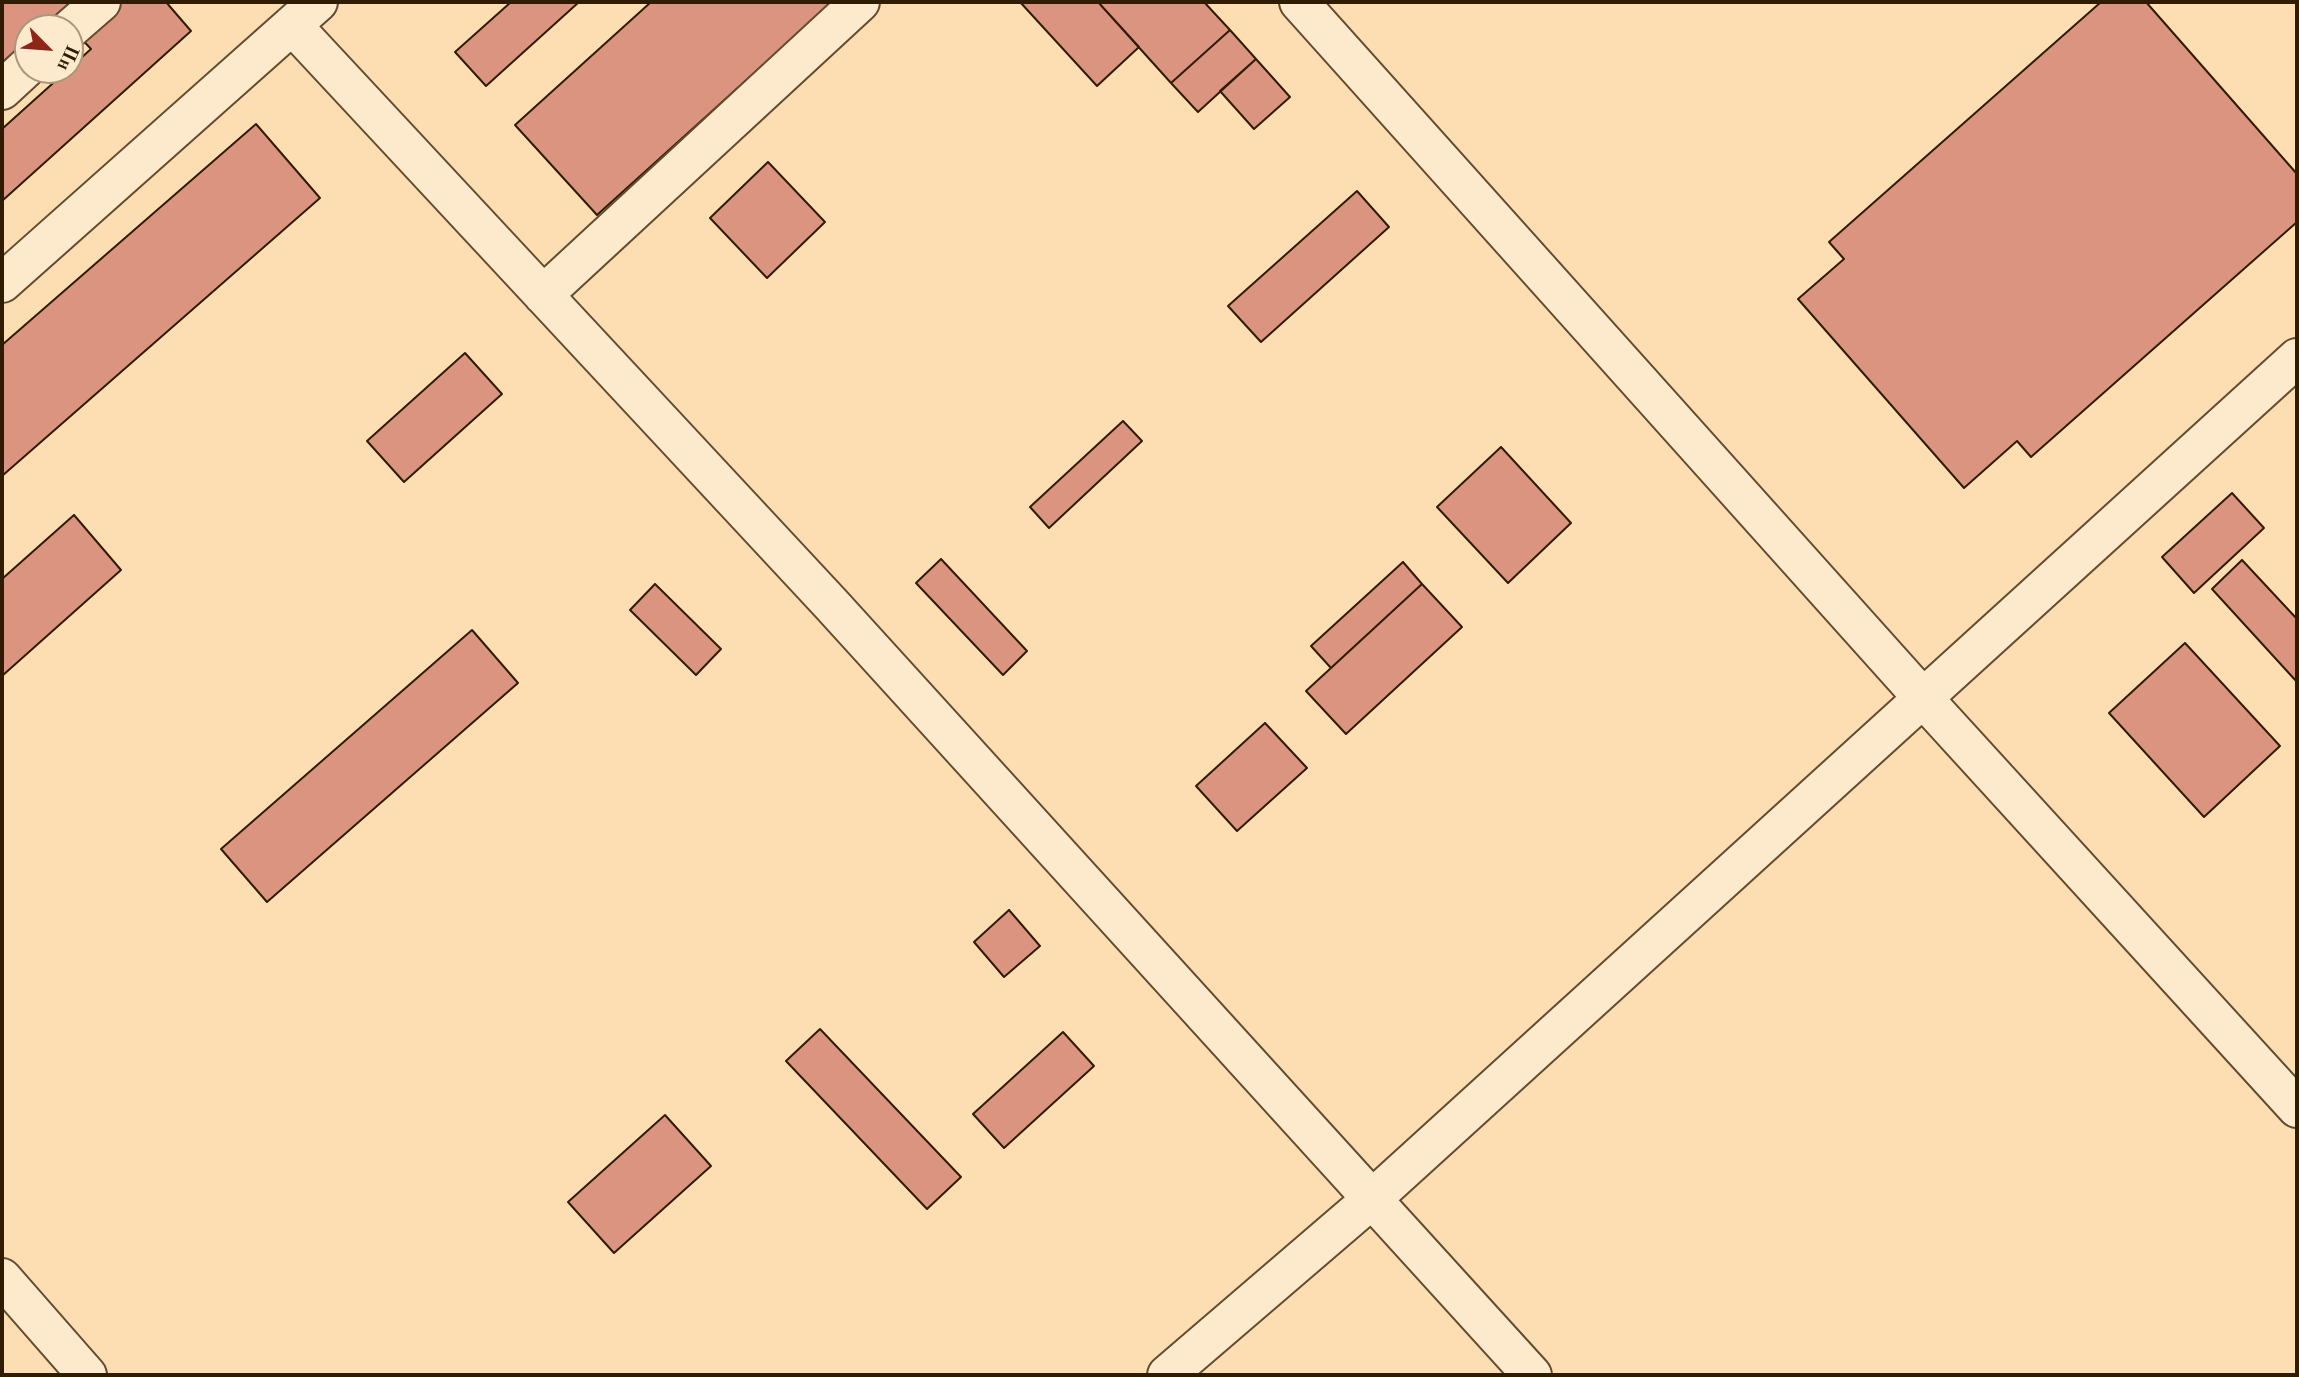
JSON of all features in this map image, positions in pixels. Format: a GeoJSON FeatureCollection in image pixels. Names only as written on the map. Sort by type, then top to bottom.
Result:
{"type":"FeatureCollection","features":[{"type":"Feature","properties":{"kind":"lane"},"geometry":{"type":"LineString","coordinates":[[84,17],[101,2]]}},
{"type":"Feature","properties":{"kind":"lane"},"geometry":{"type":"LineString","coordinates":[[543,295],[860,2]]}},
{"type":"Feature","properties":{"kind":"lane"},"geometry":{"type":"LineString","coordinates":[[1299,2],[1922,698],[2297,1108]]}},
{"type":"Feature","properties":{"kind":"lane"},"geometry":{"type":"LineString","coordinates":[[2,283],[305,13],[543,295],[831,604],[1532,1375]]}},
{"type":"Feature","properties":{"kind":"lane"},"geometry":{"type":"LineString","coordinates":[[1167,1375],[1372,1199],[2297,358]]}},
{"type":"Feature","properties":{"kind":"lane"},"geometry":{"type":"LineString","coordinates":[[2,1278],[86,1375]]}},
{"type":"Feature","properties":{"kind":"building"},"geometry":{"type":"Polygon","coordinates":[[[2,2],[71,2],[58,14],[14,14],[14,52],[2,63],[2,2]]]}},
{"type":"Feature","properties":{"kind":"building"},"geometry":{"type":"Polygon","coordinates":[[[118,2],[166,2],[191,31],[2,201],[2,129],[52,84],[84,84],[84,55],[91,49],[84,41],[84,32],[118,2]]]}},
{"type":"Feature","properties":{"kind":"building"},"geometry":{"type":"Polygon","coordinates":[[[511,2],[579,2],[486,86],[455,52],[511,2]]]}},
{"type":"Feature","properties":{"kind":"building"},"geometry":{"type":"Polygon","coordinates":[[[651,2],[833,2],[597,215],[515,125],[651,2]]]}},
{"type":"Feature","properties":{"kind":"building"},"geometry":{"type":"Polygon","coordinates":[[[1020,2],[1098,2],[1139,47],[1097,86],[1020,2]]]}},
{"type":"Feature","properties":{"kind":"building"},"geometry":{"type":"Polygon","coordinates":[[[1098,2],[1204,2],[1230,30],[1171,83],[1098,2]]]}},
{"type":"Feature","properties":{"kind":"building"},"geometry":{"type":"Polygon","coordinates":[[[2101,2],[2146,2],[2297,174],[2297,222],[2031,457],[2017,441],[1964,488],[1798,299],[1844,259],[1829,242],[2101,2]]]}},
{"type":"Feature","properties":{"kind":"building"},"geometry":{"type":"Polygon","coordinates":[[[1230,30],[1256,59],[1198,112],[1171,83],[1230,30]]]}},
{"type":"Feature","properties":{"kind":"building"},"geometry":{"type":"Polygon","coordinates":[[[1256,59],[1290,97],[1254,129],[1220,91],[1256,59]]]}},
{"type":"Feature","properties":{"kind":"building"},"geometry":{"type":"Polygon","coordinates":[[[256,124],[320,198],[2,476],[2,345],[256,124]]]}},
{"type":"Feature","properties":{"kind":"building"},"geometry":{"type":"Polygon","coordinates":[[[768,162],[825,222],[767,278],[710,218],[768,162]]]}},
{"type":"Feature","properties":{"kind":"building"},"geometry":{"type":"Polygon","coordinates":[[[1357,191],[1389,227],[1261,342],[1228,306],[1357,191]]]}},
{"type":"Feature","properties":{"kind":"building"},"geometry":{"type":"Polygon","coordinates":[[[465,353],[502,394],[404,482],[367,441],[465,353]]]}},
{"type":"Feature","properties":{"kind":"building"},"geometry":{"type":"Polygon","coordinates":[[[1123,421],[1142,441],[1049,528],[1030,507],[1123,421]]]}},
{"type":"Feature","properties":{"kind":"building"},"geometry":{"type":"Polygon","coordinates":[[[1501,447],[1571,523],[1508,583],[1437,507],[1501,447]]]}},
{"type":"Feature","properties":{"kind":"building"},"geometry":{"type":"Polygon","coordinates":[[[2232,493],[2264,528],[2194,593],[2162,557],[2232,493]]]}},
{"type":"Feature","properties":{"kind":"building"},"geometry":{"type":"Polygon","coordinates":[[[74,515],[121,570],[2,676],[2,579],[74,515]]]}},
{"type":"Feature","properties":{"kind":"building"},"geometry":{"type":"Polygon","coordinates":[[[941,559],[1027,651],[1003,675],[916,583],[941,559]]]}},
{"type":"Feature","properties":{"kind":"building"},"geometry":{"type":"Polygon","coordinates":[[[2242,560],[2297,619],[2297,682],[2212,589],[2242,560]]]}},
{"type":"Feature","properties":{"kind":"building"},"geometry":{"type":"Polygon","coordinates":[[[1403,562],[1422,584],[1331,668],[1311,646],[1403,562]]]}},
{"type":"Feature","properties":{"kind":"building"},"geometry":{"type":"Polygon","coordinates":[[[655,584],[721,649],[696,675],[630,610],[655,584]]]}},
{"type":"Feature","properties":{"kind":"building"},"geometry":{"type":"Polygon","coordinates":[[[1422,584],[1462,627],[1346,734],[1306,691],[1422,584]]]}},
{"type":"Feature","properties":{"kind":"building"},"geometry":{"type":"Polygon","coordinates":[[[472,630],[518,683],[267,902],[221,849],[472,630]]]}},
{"type":"Feature","properties":{"kind":"building"},"geometry":{"type":"Polygon","coordinates":[[[2185,643],[2280,746],[2204,817],[2109,713],[2185,643]]]}},
{"type":"Feature","properties":{"kind":"building"},"geometry":{"type":"Polygon","coordinates":[[[1265,723],[1307,768],[1237,831],[1196,786],[1265,723]]]}},
{"type":"Feature","properties":{"kind":"building"},"geometry":{"type":"Polygon","coordinates":[[[1009,910],[1040,946],[1004,977],[974,942],[1009,910]]]}},
{"type":"Feature","properties":{"kind":"building"},"geometry":{"type":"Polygon","coordinates":[[[820,1029],[961,1177],[927,1209],[786,1061],[820,1029]]]}},
{"type":"Feature","properties":{"kind":"building"},"geometry":{"type":"Polygon","coordinates":[[[1063,1032],[1094,1066],[1004,1148],[973,1114],[1063,1032]]]}},
{"type":"Feature","properties":{"kind":"building"},"geometry":{"type":"Polygon","coordinates":[[[665,1115],[711,1166],[614,1253],[568,1202],[665,1115]]]}}]}
